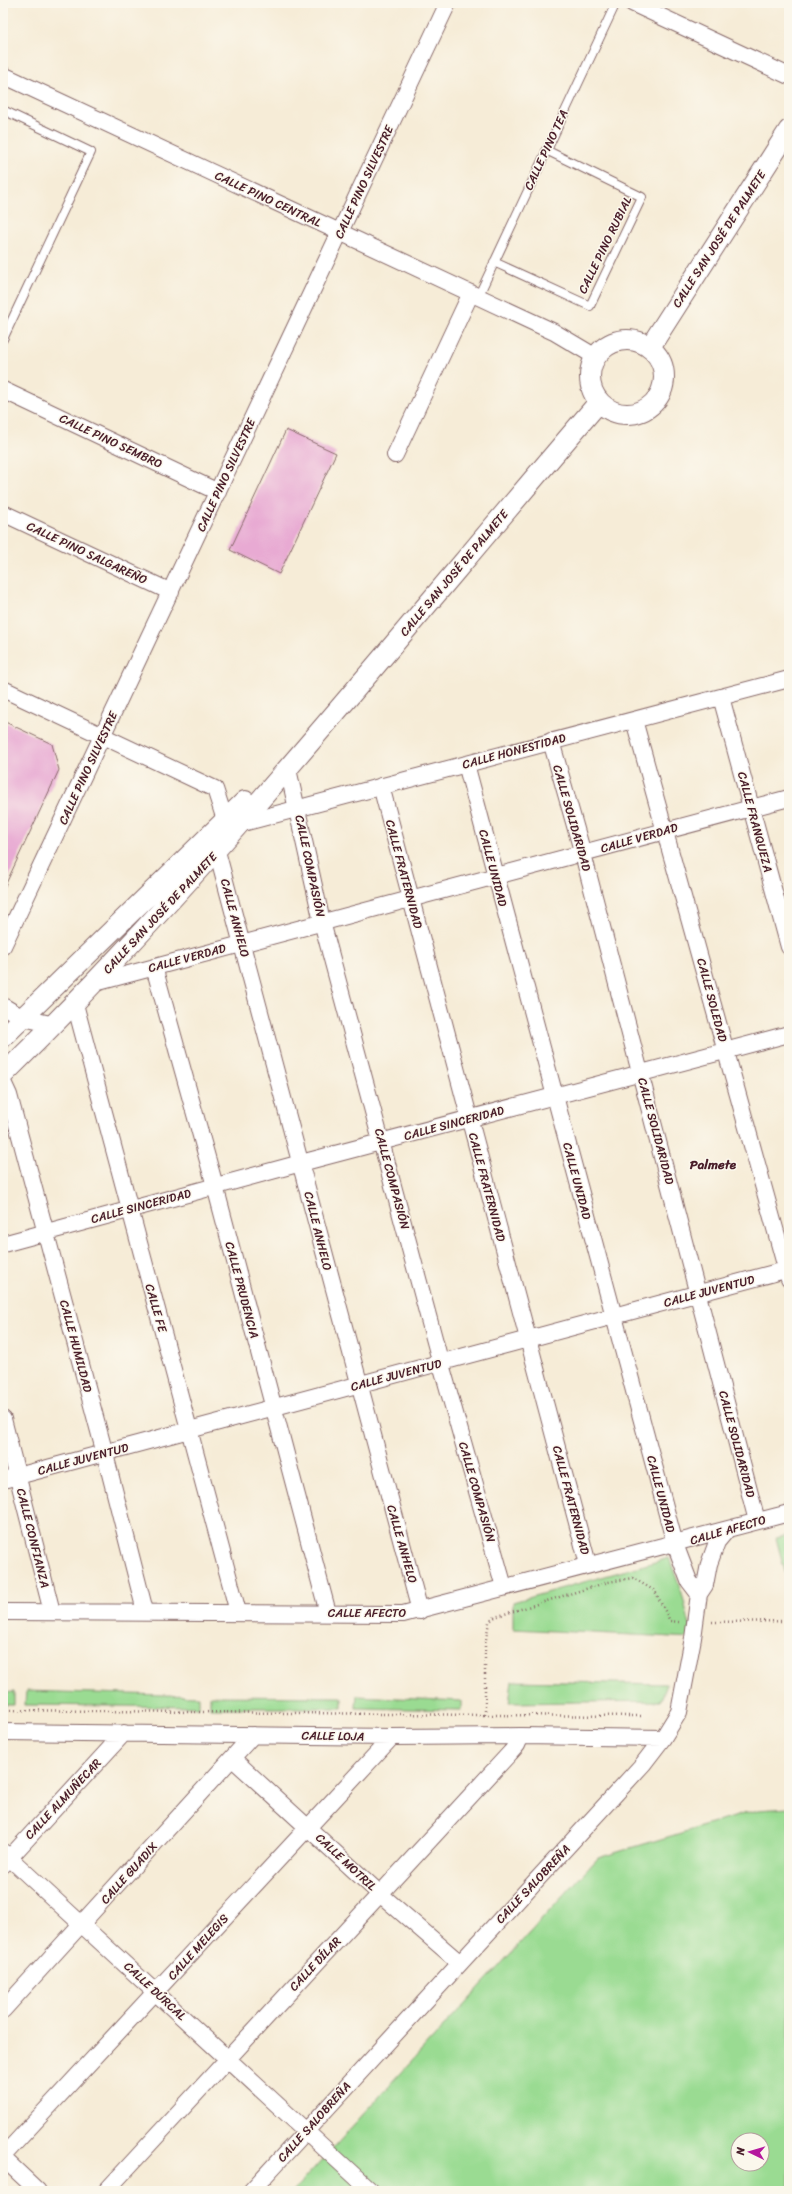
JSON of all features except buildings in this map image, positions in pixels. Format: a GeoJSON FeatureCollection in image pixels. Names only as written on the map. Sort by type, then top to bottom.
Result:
{"type":"FeatureCollection","features":[{"type":"Feature","properties":{"kind":"street","name":"CALLE PINO SILVESTRE"},"geometry":{"type":"LineString","coordinates":[[3,946],[103,737],[448,3]]}},
{"type":"Feature","properties":{"kind":"street"},"geometry":{"type":"LineString","coordinates":[[632,3],[789,76]]}},
{"type":"Feature","properties":{"kind":"street","name":"CALLE PINO CENTRAL"},"geometry":{"type":"LineString","coordinates":[[3,75],[554,332],[596,357]]}},
{"type":"Feature","properties":{"kind":"street","name":"CALLE SAN JOSÉ DE PALMETE"},"geometry":{"type":"LineString","coordinates":[[650,347],[789,130]]}},
{"type":"Feature","properties":{"kind":"street","name":"CALLE PINO TEA"},"geometry":{"type":"LineString","coordinates":[[395,455],[474,295]]}},
{"type":"Feature","properties":{"kind":"street"},"geometry":{"type":"LineString","coordinates":[[627,340],[639,342],[650,347],[658,356],[663,368],[664,380],[662,392],[654,403],[645,410],[633,414],[620,414],[609,410],[599,402],[593,392],[590,380],[591,368],[596,357],[604,348],[615,342],[627,340]]}},
{"type":"Feature","properties":{"kind":"street","name":"CALLE PINO SEMBRO"},"geometry":{"type":"LineString","coordinates":[[3,390],[218,492]]}},
{"type":"Feature","properties":{"kind":"street","name":"CALLE SAN JOSÉ DE PALMETE"},"geometry":{"type":"LineString","coordinates":[[3,1037],[288,769],[308,743],[599,402]]}},
{"type":"Feature","properties":{"kind":"street","name":"CALLE PINO SALGAREÑO"},"geometry":{"type":"LineString","coordinates":[[3,513],[171,592]]}},
{"type":"Feature","properties":{"kind":"street","name":"CALLE HONESTIDAD"},"geometry":{"type":"LineString","coordinates":[[232,822],[298,808],[789,679]]}},
{"type":"Feature","properties":{"kind":"street"},"geometry":{"type":"LineString","coordinates":[[3,689],[214,790],[232,822]]}},
{"type":"Feature","properties":{"kind":"street","name":"CALLE FRANQUEZA"},"geometry":{"type":"LineString","coordinates":[[721,697],[789,947]]}},
{"type":"Feature","properties":{"kind":"street","name":"CALLE SOLEDAD"},"geometry":{"type":"LineString","coordinates":[[634,720],[788,1273]]}},
{"type":"Feature","properties":{"kind":"street","name":"CALLE SOLIDARIDAD"},"geometry":{"type":"LineString","coordinates":[[551,741],[583,854],[758,1521]]}},
{"type":"Feature","properties":{"kind":"street","name":"CALLE SAN JOSÉ DE PALMETE"},"geometry":{"type":"LineString","coordinates":[[3,1075],[75,1004],[217,851],[232,822],[308,743]]}},
{"type":"Feature","properties":{"kind":"street","name":"CALLE UNIDAD"},"geometry":{"type":"LineString","coordinates":[[466,764],[675,1544],[689,1581],[699,1594]]}},
{"type":"Feature","properties":{"kind":"street","name":"CALLE COMPASIÓN"},"geometry":{"type":"LineString","coordinates":[[288,769],[298,808],[322,922],[441,1364],[504,1588]]}},
{"type":"Feature","properties":{"kind":"street","name":"CALLE FRATERNIDAD"},"geometry":{"type":"LineString","coordinates":[[381,786],[588,1564]]}},
{"type":"Feature","properties":{"kind":"street","name":"CALLE VERDAD"},"geometry":{"type":"LineString","coordinates":[[95,982],[410,898],[583,854],[789,798]]}},
{"type":"Feature","properties":{"kind":"street","name":"CALLE ANHELO"},"geometry":{"type":"LineString","coordinates":[[217,851],[301,1163],[358,1386],[420,1611]]}},
{"type":"Feature","properties":{"kind":"street","name":"CALLE PRUDENCIA"},"geometry":{"type":"LineString","coordinates":[[154,967],[215,1186],[328,1613]]}},
{"type":"Feature","properties":{"kind":"street","name":"CALLE FE"},"geometry":{"type":"LineString","coordinates":[[75,1004],[128,1210],[190,1429],[238,1612]]}},
{"type":"Feature","properties":{"kind":"street"},"geometry":{"type":"LineString","coordinates":[[3,1006],[23,1018],[54,1025]]}},
{"type":"Feature","properties":{"kind":"street","name":"CALLE SINCERIDAD"},"geometry":{"type":"LineString","coordinates":[[3,1244],[301,1163],[789,1034]]}},
{"type":"Feature","properties":{"kind":"street","name":"CALLE HUMILDAD"},"geometry":{"type":"LineString","coordinates":[[3,1082],[9,1095],[46,1232],[145,1611]]}},
{"type":"Feature","properties":{"kind":"street","name":"CALLE JUVENTUD"},"geometry":{"type":"LineString","coordinates":[[10,1478],[105,1454],[190,1429],[441,1364],[615,1316],[788,1273]]}},
{"type":"Feature","properties":{"kind":"street","name":"CALLE CONFIANZA"},"geometry":{"type":"LineString","coordinates":[[3,1419],[10,1478],[52,1612]]}},
{"type":"Feature","properties":{"kind":"street","name":"CALLE AFECTO"},"geometry":{"type":"LineString","coordinates":[[3,1612],[145,1611],[403,1614],[420,1611],[588,1564],[675,1544],[789,1513]]}},
{"type":"Feature","properties":{"kind":"street","name":"CALLE SALOBREÑA"},"geometry":{"type":"LineString","coordinates":[[251,2191],[638,1770],[663,1738],[679,1712],[699,1594],[705,1585],[709,1564],[717,1542],[727,1530]]}},
{"type":"Feature","properties":{"kind":"street","name":"CALLE LOJA"},"geometry":{"type":"LineString","coordinates":[[3,1732],[392,1737],[521,1736],[663,1738]]}},
{"type":"Feature","properties":{"kind":"street","name":"CALLE ALMUÑECAR"},"geometry":{"type":"LineString","coordinates":[[5,1859],[124,1733]]}},
{"type":"Feature","properties":{"kind":"street","name":"CALLE GUADIX"},"geometry":{"type":"LineString","coordinates":[[3,2010],[233,1759],[253,1735]]}},
{"type":"Feature","properties":{"kind":"street","name":"CALLE DÍLAR"},"geometry":{"type":"LineString","coordinates":[[106,2191],[510,1753],[517,1745],[521,1736]]}},
{"type":"Feature","properties":{"kind":"street","name":"CALLE MELEGIS"},"geometry":{"type":"LineString","coordinates":[[3,2157],[392,1737]]}},
{"type":"Feature","properties":{"kind":"street","name":"CALLE MOTRIL"},"geometry":{"type":"LineString","coordinates":[[233,1759],[308,1826],[380,1894],[460,1963]]}},
{"type":"Feature","properties":{"kind":"street","name":"CALLE DÚRCAL"},"geometry":{"type":"LineString","coordinates":[[5,1859],[83,1924],[371,2191]]}},
{"type":"Feature","properties":{"kind":"street"},"geometry":{"type":"LineString","coordinates":[[3,2157],[38,2191]]}},
{"type":"Feature","properties":{"kind":"lane","name":"CALLE PINO TEA"},"geometry":{"type":"LineString","coordinates":[[474,295],[494,262],[616,3]]}},
{"type":"Feature","properties":{"kind":"lane"},"geometry":{"type":"LineString","coordinates":[[3,110],[91,152],[3,338]]}},
{"type":"Feature","properties":{"kind":"lane","name":"CALLE PINO RUBIAL"},"geometry":{"type":"LineString","coordinates":[[494,262],[590,306],[642,196],[546,150]]}},
{"type":"Feature","properties":{"kind":"path"},"geometry":{"type":"LineString","coordinates":[[485,1715],[486,1630],[489,1622],[495,1618],[608,1582],[633,1578],[655,1590],[670,1621],[789,1622]]}},
{"type":"Feature","properties":{"kind":"path"},"geometry":{"type":"LineString","coordinates":[[3,1710],[641,1716]]}},
{"type":"Feature","properties":{"kind":"green space"},"geometry":{"type":"Polygon","coordinates":[[[789,1535],[789,1587],[776,1538],[789,1535]]]}},
{"type":"Feature","properties":{"kind":"green space"},"geometry":{"type":"Polygon","coordinates":[[[669,1558],[682,1593],[693,1638],[513,1629],[513,1602],[669,1558]]]}},
{"type":"Feature","properties":{"kind":"green space"},"geometry":{"type":"Polygon","coordinates":[[[512,1681],[667,1684],[661,1701],[509,1703],[512,1681]]]}},
{"type":"Feature","properties":{"kind":"green space"},"geometry":{"type":"Polygon","coordinates":[[[26,1691],[199,1696],[199,1707],[25,1705],[26,1691]]]}},
{"type":"Feature","properties":{"kind":"green space"},"geometry":{"type":"Polygon","coordinates":[[[14,1692],[14,1705],[3,1705],[3,1693],[14,1692]]]}},
{"type":"Feature","properties":{"kind":"green space"},"geometry":{"type":"Polygon","coordinates":[[[210,1696],[342,1697],[342,1708],[210,1708],[210,1696]]]}},
{"type":"Feature","properties":{"kind":"green space"},"geometry":{"type":"Polygon","coordinates":[[[357,1696],[461,1701],[461,1710],[356,1708],[357,1696]]]}},
{"type":"Feature","properties":{"kind":"green space"},"geometry":{"type":"Polygon","coordinates":[[[789,1808],[789,2191],[293,2191],[598,1858],[757,1810],[789,1808]]]}},
{"type":"Feature","properties":{"kind":"district","name":"Palmete"},"geometry":{"type":"Point","coordinates":[713,1164]}}]}
